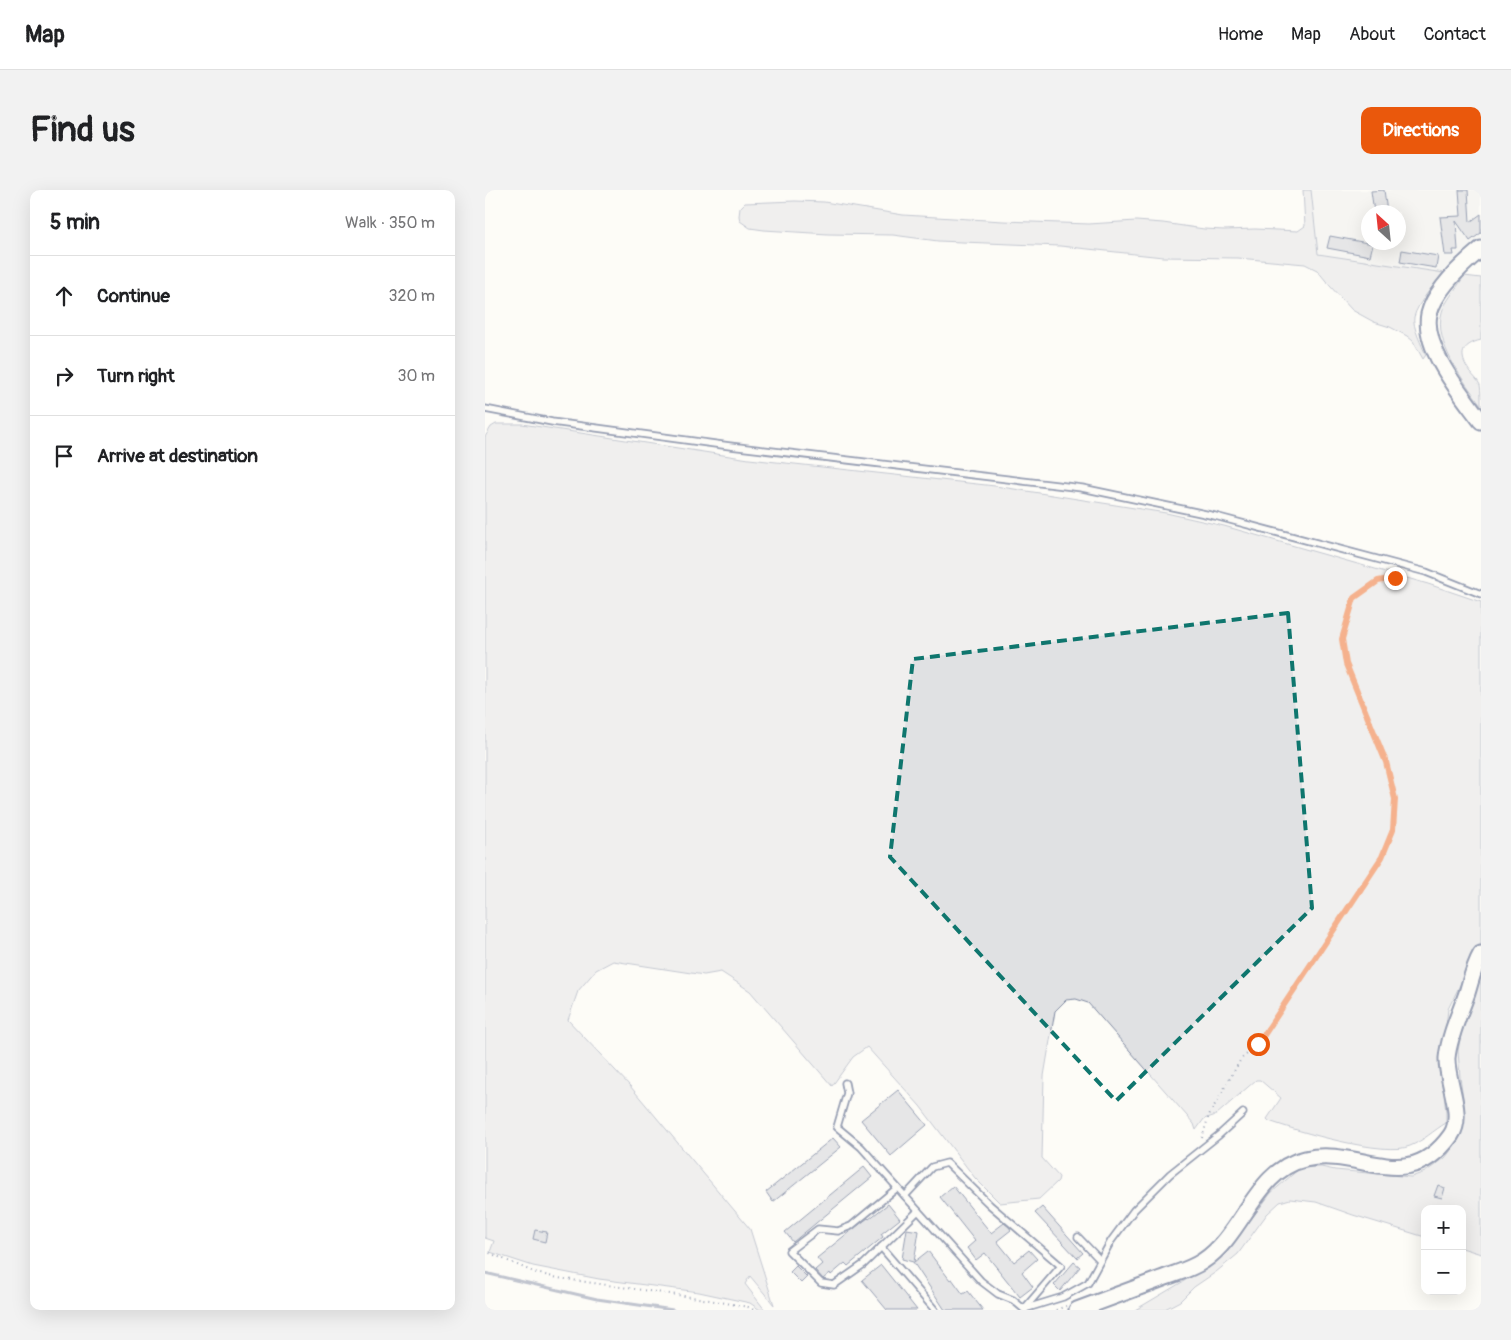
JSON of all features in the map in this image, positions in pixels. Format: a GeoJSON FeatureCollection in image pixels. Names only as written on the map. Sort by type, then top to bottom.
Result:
{"type":"FeatureCollection","features":[{"type":"Feature","properties":{"kind":"main road"},"geometry":{"type":"LineString","coordinates":[[1481,249],[1455,274],[1433,302],[1429,315],[1429,328],[1440,360],[1481,421]]}},
{"type":"Feature","properties":{"kind":"main road"},"geometry":{"type":"LineString","coordinates":[[1077,1310],[1181,1272],[1203,1261],[1225,1242],[1270,1177],[1287,1166],[1305,1158],[1330,1157],[1392,1167],[1409,1166],[1431,1157],[1452,1134],[1457,1116],[1449,1080],[1447,1058],[1451,1039],[1481,954]]}},
{"type":"Feature","properties":{"kind":"lane"},"geometry":{"type":"LineString","coordinates":[[485,409],[552,422],[730,446],[1082,488],[1215,516],[1426,572],[1481,594]]}},
{"type":"Feature","properties":{"kind":"lane"},"geometry":{"type":"LineString","coordinates":[[845,1083],[847,1093],[837,1127],[861,1147],[981,1282],[998,1294],[1013,1300],[1025,1310]]}},
{"type":"Feature","properties":{"kind":"lane"},"geometry":{"type":"LineString","coordinates":[[1025,1310],[1063,1297],[1088,1283],[1111,1240],[1134,1210],[1170,1174],[1243,1113]]}},
{"type":"Feature","properties":{"kind":"lane"},"geometry":{"type":"LineString","coordinates":[[905,1196],[932,1167],[947,1163],[990,1205],[1061,1266],[1025,1310]]}},
{"type":"Feature","properties":{"kind":"lane"},"geometry":{"type":"LineString","coordinates":[[897,1188],[851,1226],[838,1231],[818,1229],[789,1251],[821,1283],[834,1285],[864,1264],[918,1211]]}},
{"type":"Feature","properties":{"kind":"lane"},"geometry":{"type":"LineString","coordinates":[[1078,1237],[1100,1260]]}},
{"type":"Feature","properties":{"kind":"lane"},"geometry":{"type":"LineString","coordinates":[[881,1248],[935,1310]]}},
{"type":"Feature","properties":{"kind":"path"},"geometry":{"type":"LineString","coordinates":[[1197,1152],[1209,1115],[1241,1060],[1258,1044],[1269,1028],[1382,857],[1393,830],[1395,799],[1386,762],[1346,664],[1342,639],[1354,598],[1378,581],[1395,578]]}},
{"type":"Feature","properties":{"kind":"path"},"geometry":{"type":"LineString","coordinates":[[485,1251],[536,1272],[558,1278],[698,1298],[748,1307],[754,1310]]}},
{"type":"Feature","properties":{"kind":"highlighted area"},"geometry":{"type":"Polygon","coordinates":[[[1288,613],[1312,908],[1116,1101],[890,857],[913,659],[1288,613]]]}},
{"type":"Feature","properties":{"kind":"shaded area"},"geometry":{"type":"Polygon","coordinates":[[[1303,190],[1311,190],[1318,254],[1444,273],[1422,300],[1414,317],[1416,331],[1426,355],[1423,359],[1413,341],[1407,336],[1352,310],[1317,270],[1305,264],[1238,258],[1163,257],[1060,246],[938,241],[893,235],[828,234],[764,230],[750,228],[740,221],[739,216],[740,208],[745,203],[795,201],[824,202],[903,215],[1003,221],[1089,224],[1136,221],[1204,229],[1298,231],[1305,226],[1303,190]]]}},
{"type":"Feature","properties":{"kind":"shaded area"},"geometry":{"type":"Polygon","coordinates":[[[1311,190],[1481,190],[1481,239],[1440,273],[1318,254],[1311,190]]]}},
{"type":"Feature","properties":{"kind":"shaded area"},"geometry":{"type":"Polygon","coordinates":[[[1464,276],[1481,278],[1481,340],[1469,345],[1463,352],[1463,356],[1466,366],[1480,385],[1481,405],[1466,385],[1452,361],[1446,349],[1440,324],[1443,308],[1464,276]]]}},
{"type":"Feature","properties":{"kind":"shaded area"},"geometry":{"type":"Polygon","coordinates":[[[496,424],[522,424],[749,459],[995,486],[1166,513],[1224,526],[1428,584],[1481,602],[1481,943],[1448,1009],[1441,1071],[1446,1123],[1410,1146],[1381,1148],[1362,1146],[1299,1131],[1269,1121],[1267,1119],[1281,1098],[1260,1080],[1256,1080],[1216,1115],[1204,1119],[1196,1130],[1194,1124],[1088,1003],[1076,999],[1066,1000],[1055,1011],[1044,1076],[1042,1158],[1059,1177],[1058,1181],[1039,1199],[1000,1203],[975,1178],[920,1106],[867,1047],[853,1057],[832,1086],[750,991],[721,972],[704,975],[613,961],[596,970],[578,991],[568,1020],[630,1086],[750,1229],[774,1305],[750,1276],[745,1284],[765,1310],[760,1310],[750,1303],[699,1292],[599,1279],[533,1266],[490,1252],[494,1241],[485,1238],[485,437],[491,427],[496,424]]]}},
{"type":"Feature","properties":{"kind":"shaded area"},"geometry":{"type":"Polygon","coordinates":[[[1481,975],[1481,1254],[1466,1249],[1466,1205],[1421,1205],[1421,1236],[1316,1202],[1290,1199],[1280,1202],[1267,1214],[1238,1254],[1194,1287],[1180,1301],[1163,1310],[1135,1310],[1216,1262],[1271,1193],[1300,1168],[1321,1167],[1411,1177],[1425,1172],[1445,1158],[1458,1141],[1463,1127],[1464,1104],[1458,1051],[1474,989],[1481,975]]]}},
{"type":"Feature","properties":{"kind":"building"},"geometry":{"type":"Polygon","coordinates":[[[1384,190],[1386,205],[1373,205],[1371,191],[1384,190]]]}},
{"type":"Feature","properties":{"kind":"building"},"geometry":{"type":"Polygon","coordinates":[[[1459,190],[1468,190],[1470,222],[1481,214],[1481,233],[1470,241],[1456,221],[1458,250],[1453,250],[1454,255],[1445,255],[1440,217],[1461,216],[1459,190]]]}},
{"type":"Feature","properties":{"kind":"building"},"geometry":{"type":"Polygon","coordinates":[[[1330,236],[1361,242],[1361,250],[1372,250],[1370,256],[1327,248],[1330,236]]]}},
{"type":"Feature","properties":{"kind":"building"},"geometry":{"type":"Polygon","coordinates":[[[1402,250],[1438,256],[1436,268],[1400,262],[1402,250]]]}},
{"type":"Feature","properties":{"kind":"building"},"geometry":{"type":"Polygon","coordinates":[[[898,1090],[927,1125],[891,1156],[861,1120],[898,1090]]]}},
{"type":"Feature","properties":{"kind":"building"},"geometry":{"type":"Polygon","coordinates":[[[833,1138],[841,1147],[773,1202],[766,1192],[833,1138]]]}},
{"type":"Feature","properties":{"kind":"building"},"geometry":{"type":"Polygon","coordinates":[[[864,1167],[872,1177],[793,1242],[785,1232],[864,1167]]]}},
{"type":"Feature","properties":{"kind":"building"},"geometry":{"type":"Polygon","coordinates":[[[1438,1185],[1445,1188],[1442,1198],[1434,1196],[1438,1185]]]}},
{"type":"Feature","properties":{"kind":"building"},"geometry":{"type":"Polygon","coordinates":[[[953,1186],[991,1233],[1004,1223],[1009,1227],[1011,1230],[997,1241],[1014,1262],[1029,1250],[1037,1259],[1022,1272],[1033,1287],[1020,1297],[985,1253],[976,1260],[967,1248],[975,1241],[940,1197],[953,1186]]]}},
{"type":"Feature","properties":{"kind":"building"},"geometry":{"type":"Polygon","coordinates":[[[888,1204],[900,1219],[881,1234],[883,1237],[848,1266],[845,1263],[823,1279],[815,1270],[822,1264],[817,1258],[888,1204]]]}},
{"type":"Feature","properties":{"kind":"building"},"geometry":{"type":"Polygon","coordinates":[[[1042,1207],[1083,1253],[1077,1258],[1035,1213],[1042,1207]]]}},
{"type":"Feature","properties":{"kind":"building"},"geometry":{"type":"Polygon","coordinates":[[[907,1229],[919,1231],[914,1262],[928,1251],[963,1294],[968,1291],[983,1310],[945,1310],[913,1262],[902,1259],[907,1229]]]}},
{"type":"Feature","properties":{"kind":"building"},"geometry":{"type":"Polygon","coordinates":[[[535,1230],[547,1232],[545,1242],[533,1239],[535,1230]]]}},
{"type":"Feature","properties":{"kind":"building"},"geometry":{"type":"Polygon","coordinates":[[[1074,1262],[1080,1267],[1060,1291],[1054,1285],[1074,1262]]]}},
{"type":"Feature","properties":{"kind":"building"},"geometry":{"type":"Polygon","coordinates":[[[881,1265],[917,1310],[887,1310],[862,1280],[881,1265]]]}},
{"type":"Feature","properties":{"kind":"building"},"geometry":{"type":"Polygon","coordinates":[[[796,1266],[807,1277],[801,1283],[790,1272],[796,1266]]]}},
{"type":"Feature","properties":{"kind":"waterway"},"geometry":{"type":"LineString","coordinates":[[485,1273],[597,1299],[673,1310]]}},
{"type":"Feature","properties":{"kind":"route"},"geometry":{"type":"LineString","coordinates":[[1258,1044],[1382,857],[1393,830],[1395,799],[1386,762],[1346,664],[1342,639],[1354,598],[1378,581],[1395,578]]}}]}
